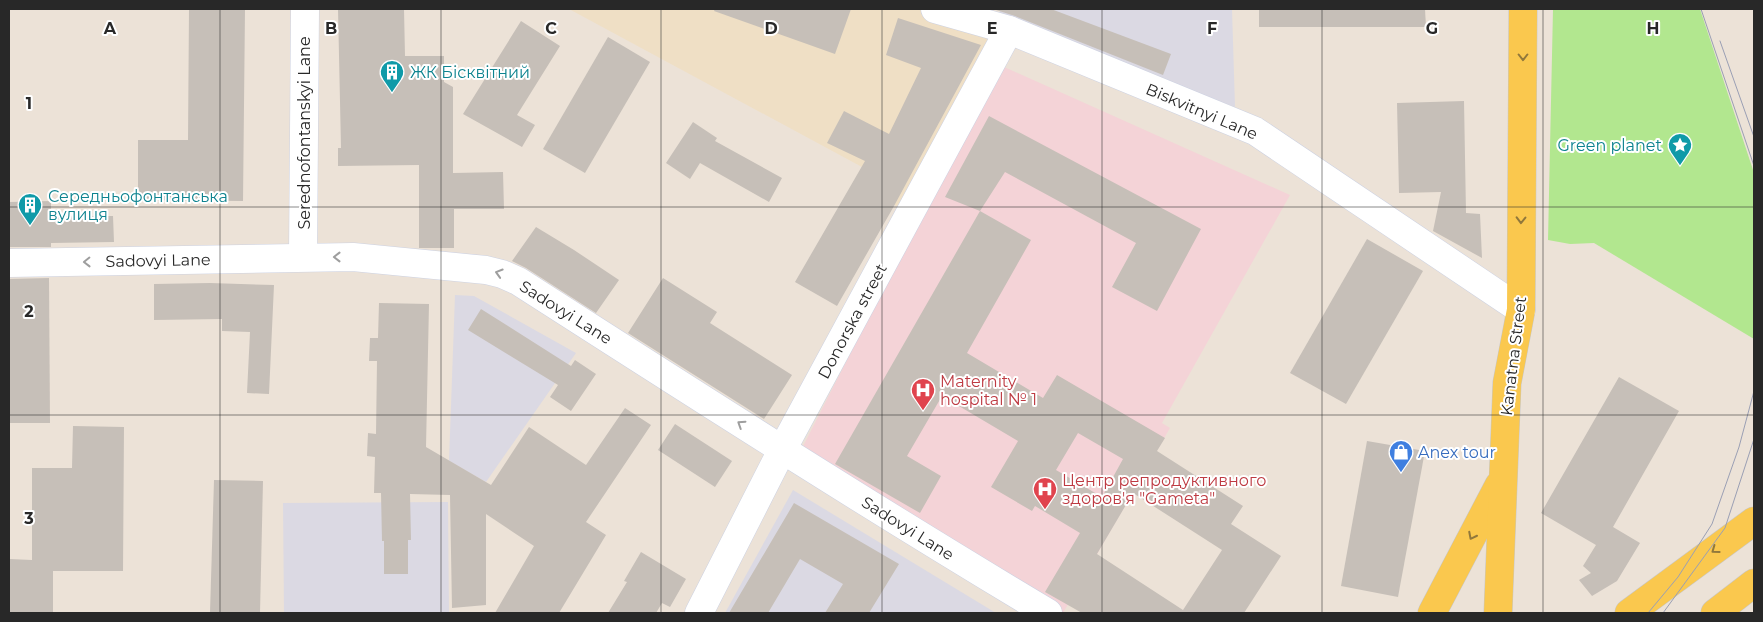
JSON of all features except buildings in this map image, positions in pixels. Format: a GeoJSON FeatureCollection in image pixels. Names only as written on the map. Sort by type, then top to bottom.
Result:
{"type":"FeatureCollection","features":[{"type":"Feature","properties":{"kind":"main road","name":"Kanatna Street"},"geometry":{"type":"LineString","coordinates":[[1498,613],[1507,383],[1521,310],[1523,9]]}},
{"type":"Feature","properties":{"kind":"main road"},"geometry":{"type":"LineString","coordinates":[[1432,613],[1503,477]]}},
{"type":"Feature","properties":{"kind":"main road"},"geometry":{"type":"LineString","coordinates":[[1629,613],[1754,521]]}},
{"type":"Feature","properties":{"kind":"main road"},"geometry":{"type":"LineString","coordinates":[[1716,613],[1754,582]]}},
{"type":"Feature","properties":{"kind":"street","name":"Serednofontanskyi Lane"},"geometry":{"type":"LineString","coordinates":[[302,257],[305,9]]}},
{"type":"Feature","properties":{"kind":"street","name":"Biskvitnyi Lane"},"geometry":{"type":"LineString","coordinates":[[935,9],[1009,30],[1254,132],[1521,310]]}},
{"type":"Feature","properties":{"kind":"street","name":"Donorska street"},"geometry":{"type":"LineString","coordinates":[[699,613],[782,450],[1009,30]]}},
{"type":"Feature","properties":{"kind":"street","name":"Sadovyi Lane"},"geometry":{"type":"LineString","coordinates":[[9,263],[353,257],[486,270],[502,274],[518,281],[782,450],[1048,613]]}},
{"type":"Feature","properties":{"kind":"shaded area"},"geometry":{"type":"Polygon","coordinates":[[[569,9],[928,9],[1006,32],[906,211],[853,183],[862,167],[569,9]]]}},
{"type":"Feature","properties":{"kind":"shaded area"},"geometry":{"type":"Polygon","coordinates":[[[1001,9],[1232,9],[1235,107],[996,18],[1001,9]]]}},
{"type":"Feature","properties":{"kind":"shaded area"},"geometry":{"type":"Polygon","coordinates":[[[1002,66],[1290,195],[1162,423],[1170,428],[1063,613],[1044,613],[795,462],[933,191],[1002,66]]]}},
{"type":"Feature","properties":{"kind":"shaded area"},"geometry":{"type":"Polygon","coordinates":[[[455,295],[474,296],[576,353],[486,482],[449,461],[455,295]]]}},
{"type":"Feature","properties":{"kind":"shaded area"},"geometry":{"type":"Polygon","coordinates":[[[793,490],[996,613],[725,613],[793,490]]]}},
{"type":"Feature","properties":{"kind":"shaded area"},"geometry":{"type":"Polygon","coordinates":[[[448,502],[449,613],[284,613],[283,503],[448,502]]]}},
{"type":"Feature","properties":{"kind":"green space"},"geometry":{"type":"Polygon","coordinates":[[[1553,9],[1700,9],[1754,173],[1754,339],[1594,243],[1570,244],[1548,240],[1553,9]]]}},
{"type":"Feature","properties":{"kind":"tram line"},"geometry":{"type":"LineString","coordinates":[[1701,9],[1754,166]]}},
{"type":"Feature","properties":{"kind":"tram line"},"geometry":{"type":"LineString","coordinates":[[1720,41],[1754,137]]}},
{"type":"Feature","properties":{"kind":"tram line"},"geometry":{"type":"LineString","coordinates":[[1648,613],[1678,577],[1712,524],[1739,447],[1754,391]]}},
{"type":"Feature","properties":{"kind":"tram line"},"geometry":{"type":"LineString","coordinates":[[1663,613],[1725,528],[1754,439]]}},
{"type":"Feature","properties":{"kind":"place","name":"ЖК Бісквітний"},"geometry":{"type":"Point","coordinates":[392,93]}},
{"type":"Feature","properties":{"kind":"place","name":"Green planet"},"geometry":{"type":"Point","coordinates":[1680,166]}},
{"type":"Feature","properties":{"kind":"place","name":"Середньофонтанська вулиця"},"geometry":{"type":"Point","coordinates":[30,226]}},
{"type":"Feature","properties":{"kind":"place","name":"Maternity hospital № 1"},"geometry":{"type":"Point","coordinates":[923,411]}},
{"type":"Feature","properties":{"kind":"place","name":"Anex tour"},"geometry":{"type":"Point","coordinates":[1401,473]}},
{"type":"Feature","properties":{"kind":"place","name":"Центр репродуктивного здоров'я \"Gameta\""},"geometry":{"type":"Point","coordinates":[1045,510]}}]}
